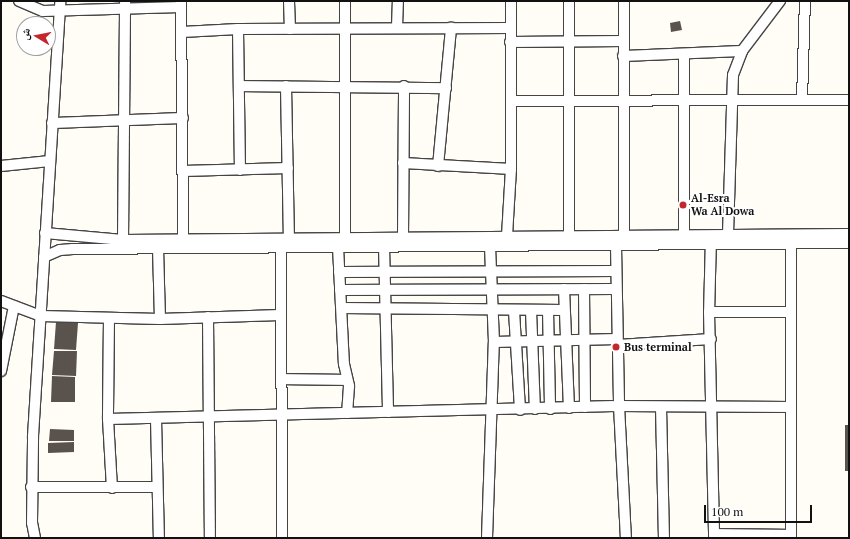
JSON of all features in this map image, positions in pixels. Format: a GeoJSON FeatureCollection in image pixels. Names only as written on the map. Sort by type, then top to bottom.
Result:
{"type":"FeatureCollection","features":[{"type":"Feature","properties":{"kind":"street"},"geometry":{"type":"LineString","coordinates":[[20,1],[43,11],[60,6],[181,4],[183,240]]}},
{"type":"Feature","properties":{"kind":"street"},"geometry":{"type":"LineString","coordinates":[[289,1],[290,28]]}},
{"type":"Feature","properties":{"kind":"street"},"geometry":{"type":"LineString","coordinates":[[345,1],[345,238]]}},
{"type":"Feature","properties":{"kind":"street"},"geometry":{"type":"LineString","coordinates":[[398,1],[398,27]]}},
{"type":"Feature","properties":{"kind":"street"},"geometry":{"type":"LineString","coordinates":[[488,538],[493,411],[494,311],[492,273],[511,169],[511,1]]}},
{"type":"Feature","properties":{"kind":"street"},"geometry":{"type":"LineString","coordinates":[[569,1],[569,236]]}},
{"type":"Feature","properties":{"kind":"street"},"geometry":{"type":"LineString","coordinates":[[624,1],[621,243],[616,271],[616,289],[619,406],[626,538]]}},
{"type":"Feature","properties":{"kind":"street"},"geometry":{"type":"LineString","coordinates":[[728,234],[731,100],[733,75],[742,51],[780,1]]}},
{"type":"Feature","properties":{"kind":"street"},"geometry":{"type":"LineString","coordinates":[[802,100],[805,1]]}},
{"type":"Feature","properties":{"kind":"street"},"geometry":{"type":"LineString","coordinates":[[123,240],[125,5]]}},
{"type":"Feature","properties":{"kind":"street"},"geometry":{"type":"LineString","coordinates":[[35,538],[32,523],[31,487],[45,233],[60,6]]}},
{"type":"Feature","properties":{"kind":"street"},"geometry":{"type":"LineString","coordinates":[[182,32],[290,28],[511,28]]}},
{"type":"Feature","properties":{"kind":"street"},"geometry":{"type":"LineString","coordinates":[[438,166],[446,88],[450,28]]}},
{"type":"Feature","properties":{"kind":"street"},"geometry":{"type":"LineString","coordinates":[[238,29],[240,170]]}},
{"type":"Feature","properties":{"kind":"street"},"geometry":{"type":"LineString","coordinates":[[510,42],[623,41]]}},
{"type":"Feature","properties":{"kind":"street"},"geometry":{"type":"LineString","coordinates":[[623,56],[684,55],[742,51]]}},
{"type":"Feature","properties":{"kind":"street"},"geometry":{"type":"LineString","coordinates":[[684,55],[684,236]]}},
{"type":"Feature","properties":{"kind":"street"},"geometry":{"type":"LineString","coordinates":[[240,86],[344,85],[446,88]]}},
{"type":"Feature","properties":{"kind":"street"},"geometry":{"type":"LineString","coordinates":[[282,538],[280,315],[288,168],[286,86]]}},
{"type":"Feature","properties":{"kind":"street"},"geometry":{"type":"LineString","coordinates":[[403,237],[404,86]]}},
{"type":"Feature","properties":{"kind":"street"},"geometry":{"type":"LineString","coordinates":[[511,101],[849,100]]}},
{"type":"Feature","properties":{"kind":"street"},"geometry":{"type":"LineString","coordinates":[[52,123],[183,118]]}},
{"type":"Feature","properties":{"kind":"street"},"geometry":{"type":"LineString","coordinates":[[1,166],[50,161]]}},
{"type":"Feature","properties":{"kind":"street"},"geometry":{"type":"LineString","coordinates":[[403,163],[511,169]]}},
{"type":"Feature","properties":{"kind":"street"},"geometry":{"type":"LineString","coordinates":[[183,172],[288,168]]}},
{"type":"Feature","properties":{"kind":"street"},"geometry":{"type":"LineString","coordinates":[[45,233],[123,240],[283,241],[338,247],[499,241],[569,236],[621,243],[684,236],[711,240],[728,234],[849,234]]}},
{"type":"Feature","properties":{"kind":"street"},"geometry":{"type":"LineString","coordinates":[[44,257],[65,249],[158,248],[345,238],[403,237],[499,241],[621,243],[711,240],[791,243],[849,242]]}},
{"type":"Feature","properties":{"kind":"street"},"geometry":{"type":"LineString","coordinates":[[711,240],[709,312],[711,339],[714,536],[791,537],[791,243]]}},
{"type":"Feature","properties":{"kind":"street"},"geometry":{"type":"LineString","coordinates":[[384,246],[388,412]]}},
{"type":"Feature","properties":{"kind":"street"},"geometry":{"type":"LineString","coordinates":[[338,247],[349,395],[347,413]]}},
{"type":"Feature","properties":{"kind":"street"},"geometry":{"type":"LineString","coordinates":[[158,248],[160,319]]}},
{"type":"Feature","properties":{"kind":"street"},"geometry":{"type":"LineString","coordinates":[[339,272],[492,273],[616,271]]}},
{"type":"Feature","properties":{"kind":"street"},"geometry":{"type":"LineString","coordinates":[[340,290],[385,288],[616,289]]}},
{"type":"Feature","properties":{"kind":"street"},"geometry":{"type":"LineString","coordinates":[[564,289],[565,341],[570,408]]}},
{"type":"Feature","properties":{"kind":"street"},"geometry":{"type":"LineString","coordinates":[[584,289],[585,407]]}},
{"type":"Feature","properties":{"kind":"street"},"geometry":{"type":"LineString","coordinates":[[1,301],[41,316],[160,319],[280,315]]}},
{"type":"Feature","properties":{"kind":"street"},"geometry":{"type":"LineString","coordinates":[[1,371],[14,306]]}},
{"type":"Feature","properties":{"kind":"street"},"geometry":{"type":"LineString","coordinates":[[342,308],[386,307],[494,311],[564,310]]}},
{"type":"Feature","properties":{"kind":"street"},"geometry":{"type":"LineString","coordinates":[[548,310],[550,409]]}},
{"type":"Feature","properties":{"kind":"street"},"geometry":{"type":"LineString","coordinates":[[514,311],[520,410]]}},
{"type":"Feature","properties":{"kind":"street"},"geometry":{"type":"LineString","coordinates":[[531,311],[534,409]]}},
{"type":"Feature","properties":{"kind":"street"},"geometry":{"type":"LineString","coordinates":[[709,312],[790,312]]}},
{"type":"Feature","properties":{"kind":"street"},"geometry":{"type":"LineString","coordinates":[[109,318],[108,419],[112,488]]}},
{"type":"Feature","properties":{"kind":"street"},"geometry":{"type":"LineString","coordinates":[[208,318],[210,538]]}},
{"type":"Feature","properties":{"kind":"street"},"geometry":{"type":"LineString","coordinates":[[494,342],[585,340],[618,342],[711,339]]}},
{"type":"Feature","properties":{"kind":"street"},"geometry":{"type":"LineString","coordinates":[[281,379],[347,380]]}},
{"type":"Feature","properties":{"kind":"street"},"geometry":{"type":"LineString","coordinates":[[108,419],[493,411],[619,406],[711,408],[791,407]]}},
{"type":"Feature","properties":{"kind":"street"},"geometry":{"type":"LineString","coordinates":[[661,407],[664,538]]}},
{"type":"Feature","properties":{"kind":"street"},"geometry":{"type":"LineString","coordinates":[[156,419],[159,538]]}},
{"type":"Feature","properties":{"kind":"street"},"geometry":{"type":"LineString","coordinates":[[31,487],[157,487]]}},
{"type":"Feature","properties":{"kind":"building"},"geometry":{"type":"Polygon","coordinates":[[[680,21],[682,30],[671,32],[670,23],[680,21]]]}},
{"type":"Feature","properties":{"kind":"building"},"geometry":{"type":"Polygon","coordinates":[[[56,322],[78,323],[76,350],[54,349],[56,322]]]}},
{"type":"Feature","properties":{"kind":"building"},"geometry":{"type":"Polygon","coordinates":[[[54,351],[77,351],[76,376],[52,375],[54,351]]]}},
{"type":"Feature","properties":{"kind":"building"},"geometry":{"type":"Polygon","coordinates":[[[52,376],[75,377],[75,402],[51,402],[52,376]]]}},
{"type":"Feature","properties":{"kind":"building"},"geometry":{"type":"Polygon","coordinates":[[[845,425],[849,425],[849,471],[845,471],[845,425]]]}},
{"type":"Feature","properties":{"kind":"building"},"geometry":{"type":"Polygon","coordinates":[[[50,429],[74,430],[74,441],[49,441],[50,429]]]}},
{"type":"Feature","properties":{"kind":"building"},"geometry":{"type":"Polygon","coordinates":[[[74,442],[74,452],[48,453],[48,443],[74,442]]]}},
{"type":"Feature","properties":{"kind":"place","name":"Al-Esra Wa Al Dowa"},"geometry":{"type":"Point","coordinates":[683,205]}},
{"type":"Feature","properties":{"kind":"place","name":"Bus terminal"},"geometry":{"type":"Point","coordinates":[616,347]}}]}
